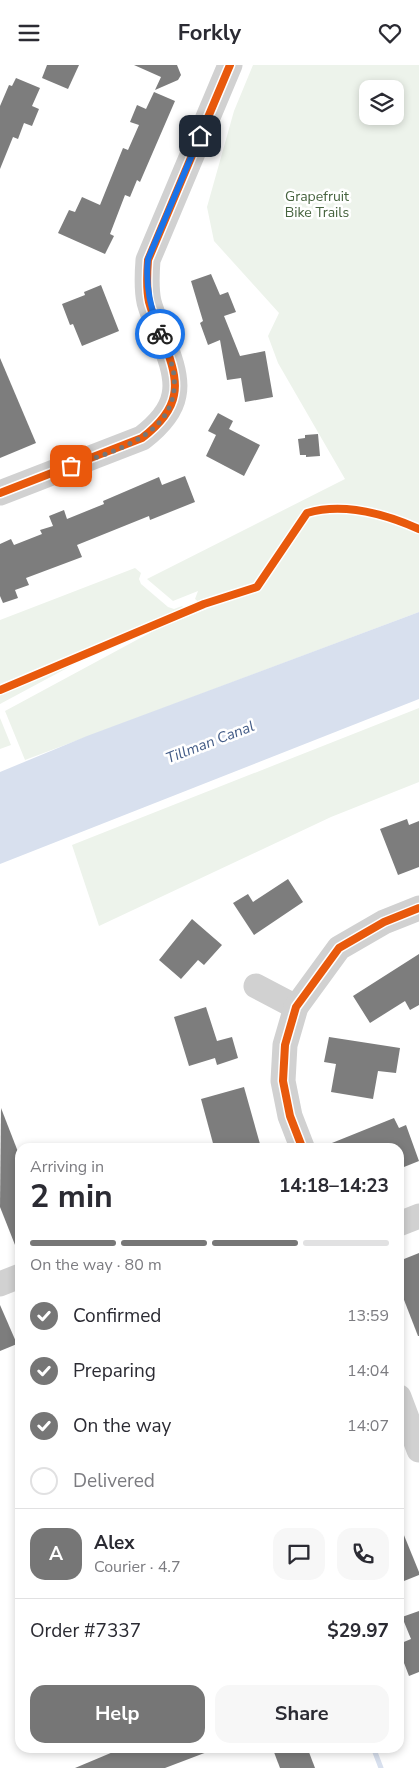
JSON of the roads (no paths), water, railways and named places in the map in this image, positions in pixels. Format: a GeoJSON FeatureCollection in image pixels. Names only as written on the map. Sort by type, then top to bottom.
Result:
{"type":"FeatureCollection","features":[{"type":"Feature","properties":{"kind":"street"},"geometry":{"type":"LineString","coordinates":[[0,493],[142,438],[157,426],[174,396],[174,373],[149,301],[146,275],[148,259],[230,65]]}},
{"type":"Feature","properties":{"kind":"street"},"geometry":{"type":"LineString","coordinates":[[300,1143],[290,1116],[283,1081],[285,1045],[296,1007],[339,948],[384,922],[419,908]]}},
{"type":"Feature","properties":{"kind":"street"},"geometry":{"type":"LineString","coordinates":[[256,986],[296,1007]]}},
{"type":"Feature","properties":{"kind":"street"},"geometry":{"type":"LineString","coordinates":[[404,1222],[419,1216]]}},
{"type":"Feature","properties":{"kind":"street"},"geometry":{"type":"LineString","coordinates":[[0,1284],[15,1278]]}},
{"type":"Feature","properties":{"kind":"street"},"geometry":{"type":"LineString","coordinates":[[404,1410],[419,1450]]}},
{"type":"Feature","properties":{"kind":"water","name":"Tillman Canal"},"geometry":{"type":"Polygon","coordinates":[[[419,612],[419,699],[0,864],[0,772],[87,736],[419,612]]]}},
{"type":"Feature","properties":{"kind":"waterway"},"geometry":{"type":"LineString","coordinates":[[375,1753],[381,1768]]}},
{"type":"Feature","properties":{"kind":"park label","name":"Grapefruit Bike Trails"},"geometry":{"type":"Point","coordinates":[317,204]}}]}
